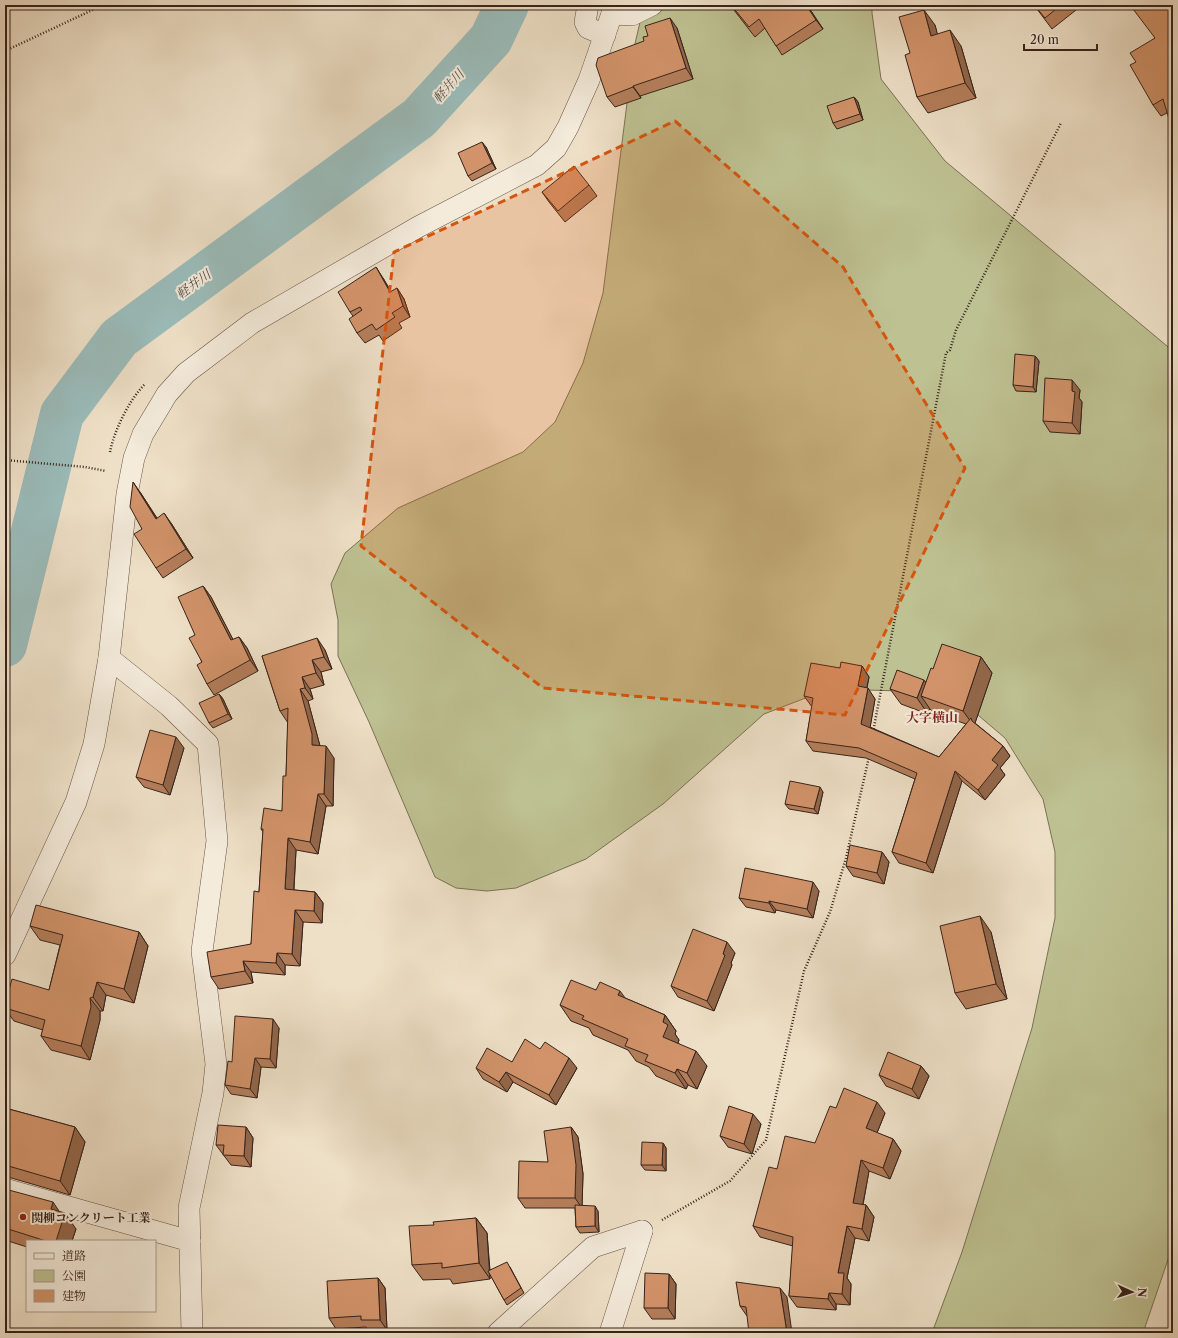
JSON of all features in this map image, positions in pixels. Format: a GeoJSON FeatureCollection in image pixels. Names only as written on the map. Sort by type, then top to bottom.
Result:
{"type":"FeatureCollection","features":[{"type":"Feature","properties":{"kind":"street"},"geometry":{"type":"LineString","coordinates":[[588,5],[585,22],[588,28],[605,35]]}},
{"type":"Feature","properties":{"kind":"street"},"geometry":{"type":"LineString","coordinates":[[5,955],[76,802],[94,744],[109,658],[127,494],[134,458],[144,434],[167,394],[186,373],[252,323],[418,227],[537,165],[556,148],[568,127],[589,80],[614,9],[632,15],[652,5]]}},
{"type":"Feature","properties":{"kind":"street"},"geometry":{"type":"LineString","coordinates":[[109,658],[169,706],[208,744],[217,841],[202,951],[216,1064],[213,1093],[189,1208],[192,1333]]}},
{"type":"Feature","properties":{"kind":"street"},"geometry":{"type":"LineString","coordinates":[[5,1189],[190,1242]]}},
{"type":"Feature","properties":{"kind":"street"},"geometry":{"type":"LineString","coordinates":[[498,1333],[593,1247],[642,1231]]}},
{"type":"Feature","properties":{"kind":"street"},"geometry":{"type":"LineString","coordinates":[[610,1333],[642,1231]]}},
{"type":"Feature","properties":{"kind":"path"},"geometry":{"type":"LineString","coordinates":[[5,51],[103,5]]}},
{"type":"Feature","properties":{"kind":"path"},"geometry":{"type":"LineString","coordinates":[[873,734],[946,353],[950,350],[956,330],[1061,123]]}},
{"type":"Feature","properties":{"kind":"path"},"geometry":{"type":"LineString","coordinates":[[5,460],[85,467]]}},
{"type":"Feature","properties":{"kind":"path"},"geometry":{"type":"LineString","coordinates":[[642,1231],[730,1181],[766,1140],[804,971],[830,912],[846,858],[870,750]]}},
{"type":"Feature","properties":{"kind":"highlighted area"},"geometry":{"type":"Polygon","coordinates":[[[675,121],[843,267],[965,468],[845,715],[543,688],[361,546],[394,252],[675,121]]]}},
{"type":"Feature","properties":{"kind":"green space"},"geometry":{"type":"Polygon","coordinates":[[[644,5],[872,5],[881,79],[945,161],[1173,351],[1173,1245],[1143,1333],[932,1333],[962,1252],[1032,1028],[1055,918],[1055,852],[1043,799],[1005,738],[972,710],[902,691],[829,689],[764,714],[663,804],[586,859],[516,888],[487,891],[456,888],[435,877],[369,722],[338,656],[338,620],[331,584],[345,553],[398,508],[523,452],[555,422],[583,363],[603,293],[634,48],[644,5]]]}},
{"type":"Feature","properties":{"kind":"building"},"geometry":{"type":"Polygon","coordinates":[[[731,5],[806,5],[816,20],[776,46],[759,19],[749,27],[731,5]]]}},
{"type":"Feature","properties":{"kind":"building"},"geometry":{"type":"Polygon","coordinates":[[[1034,5],[1061,5],[1045,18],[1034,5]]]}},
{"type":"Feature","properties":{"kind":"building"},"geometry":{"type":"Polygon","coordinates":[[[1130,5],[1173,5],[1173,132],[1163,99],[1153,105],[1130,65],[1136,62],[1130,53],[1155,38],[1130,5]]]}},
{"type":"Feature","properties":{"kind":"building"},"geometry":{"type":"Polygon","coordinates":[[[924,10],[931,36],[950,30],[965,83],[917,97],[905,55],[910,53],[899,17],[924,10]]]}},
{"type":"Feature","properties":{"kind":"building"},"geometry":{"type":"Polygon","coordinates":[[[670,18],[686,68],[633,86],[607,97],[596,65],[598,58],[644,41],[643,37],[648,36],[645,26],[670,18]]]}},
{"type":"Feature","properties":{"kind":"building"},"geometry":{"type":"Polygon","coordinates":[[[854,97],[860,114],[833,123],[827,106],[854,97]]]}},
{"type":"Feature","properties":{"kind":"building"},"geometry":{"type":"Polygon","coordinates":[[[482,142],[492,163],[468,176],[458,153],[482,142]]]}},
{"type":"Feature","properties":{"kind":"building"},"geometry":{"type":"Polygon","coordinates":[[[574,166],[589,185],[558,211],[542,192],[574,166]]]}},
{"type":"Feature","properties":{"kind":"building"},"geometry":{"type":"Polygon","coordinates":[[[376,267],[390,292],[397,288],[403,306],[392,313],[395,317],[376,330],[372,324],[357,333],[349,319],[362,310],[360,307],[350,312],[338,292],[376,267]]]}},
{"type":"Feature","properties":{"kind":"building"},"geometry":{"type":"Polygon","coordinates":[[[1015,354],[1035,356],[1033,387],[1013,385],[1015,354]]]}},
{"type":"Feature","properties":{"kind":"building"},"geometry":{"type":"Polygon","coordinates":[[[1045,378],[1072,380],[1072,391],[1075,392],[1072,423],[1043,421],[1045,378]]]}},
{"type":"Feature","properties":{"kind":"building"},"geometry":{"type":"Polygon","coordinates":[[[133,482],[156,519],[164,513],[186,549],[156,568],[134,534],[142,529],[130,507],[133,482]]]}},
{"type":"Feature","properties":{"kind":"building"},"geometry":{"type":"Polygon","coordinates":[[[203,586],[231,640],[239,637],[250,660],[207,684],[197,665],[202,662],[189,638],[195,635],[178,597],[203,586]]]}},
{"type":"Feature","properties":{"kind":"building"},"geometry":{"type":"Polygon","coordinates":[[[317,638],[324,657],[312,660],[316,673],[302,677],[305,688],[300,689],[312,734],[312,745],[326,746],[324,794],[318,794],[310,842],[288,838],[285,889],[315,892],[314,911],[295,910],[292,954],[277,953],[276,963],[243,961],[245,971],[211,977],[207,952],[251,944],[254,891],[259,892],[263,829],[261,829],[264,808],[282,811],[283,776],[286,776],[288,708],[280,711],[262,656],[317,638]]]}},
{"type":"Feature","properties":{"kind":"building"},"geometry":{"type":"Polygon","coordinates":[[[942,644],[981,657],[963,711],[921,696],[931,668],[933,669],[942,644]]]}},
{"type":"Feature","properties":{"kind":"building"},"geometry":{"type":"Polygon","coordinates":[[[841,662],[862,666],[858,686],[868,688],[861,724],[939,757],[971,718],[972,721],[1003,746],[992,760],[998,765],[978,790],[955,771],[926,863],[892,852],[917,773],[859,748],[806,741],[813,698],[804,696],[811,663],[840,668],[841,662]]]}},
{"type":"Feature","properties":{"kind":"building"},"geometry":{"type":"Polygon","coordinates":[[[897,670],[924,680],[917,698],[890,689],[897,670]]]}},
{"type":"Feature","properties":{"kind":"building"},"geometry":{"type":"Polygon","coordinates":[[[219,694],[228,714],[209,723],[199,703],[219,694]]]}},
{"type":"Feature","properties":{"kind":"building"},"geometry":{"type":"Polygon","coordinates":[[[150,730],[176,737],[163,785],[136,777],[150,730]]]}},
{"type":"Feature","properties":{"kind":"building"},"geometry":{"type":"Polygon","coordinates":[[[790,781],[820,787],[814,809],[785,804],[790,781]]]}},
{"type":"Feature","properties":{"kind":"building"},"geometry":{"type":"Polygon","coordinates":[[[850,845],[882,852],[877,873],[846,866],[850,845]]]}},
{"type":"Feature","properties":{"kind":"building"},"geometry":{"type":"Polygon","coordinates":[[[745,868],[813,882],[807,909],[769,901],[769,903],[739,898],[745,868]]]}},
{"type":"Feature","properties":{"kind":"building"},"geometry":{"type":"Polygon","coordinates":[[[36,905],[139,932],[124,989],[97,982],[93,997],[90,998],[91,1007],[81,1046],[41,1036],[45,1020],[5,1008],[12,979],[49,990],[63,935],[30,926],[36,905]]]}},
{"type":"Feature","properties":{"kind":"building"},"geometry":{"type":"Polygon","coordinates":[[[980,916],[996,984],[955,993],[940,926],[980,916]]]}},
{"type":"Feature","properties":{"kind":"building"},"geometry":{"type":"Polygon","coordinates":[[[693,929],[727,942],[723,954],[725,955],[707,1001],[671,986],[693,929]]]}},
{"type":"Feature","properties":{"kind":"building"},"geometry":{"type":"Polygon","coordinates":[[[571,980],[596,990],[600,982],[620,991],[618,995],[665,1015],[663,1022],[668,1025],[663,1037],[696,1051],[687,1073],[677,1069],[675,1073],[645,1061],[648,1055],[625,1046],[628,1039],[582,1019],[584,1016],[560,1005],[571,980]]]}},
{"type":"Feature","properties":{"kind":"building"},"geometry":{"type":"Polygon","coordinates":[[[235,1016],[273,1019],[270,1059],[255,1058],[250,1089],[225,1085],[228,1061],[232,1062],[235,1016]]]}},
{"type":"Feature","properties":{"kind":"building"},"geometry":{"type":"Polygon","coordinates":[[[525,1039],[540,1049],[545,1042],[569,1058],[549,1095],[506,1072],[499,1082],[476,1068],[487,1048],[512,1062],[525,1039]]]}},
{"type":"Feature","properties":{"kind":"building"},"geometry":{"type":"Polygon","coordinates":[[[888,1052],[921,1066],[912,1089],[879,1075],[888,1052]]]}},
{"type":"Feature","properties":{"kind":"building"},"geometry":{"type":"Polygon","coordinates":[[[844,1088],[877,1102],[866,1128],[893,1139],[883,1168],[861,1160],[853,1203],[866,1205],[862,1229],[847,1226],[838,1273],[844,1273],[842,1294],[829,1293],[828,1299],[789,1296],[793,1237],[753,1226],[769,1167],[777,1169],[785,1136],[815,1143],[830,1106],[836,1108],[844,1088]]]}},
{"type":"Feature","properties":{"kind":"building"},"geometry":{"type":"Polygon","coordinates":[[[729,1106],[753,1114],[744,1144],[720,1136],[729,1106]]]}},
{"type":"Feature","properties":{"kind":"building"},"geometry":{"type":"Polygon","coordinates":[[[5,1108],[75,1127],[60,1181],[5,1165],[5,1108]]]}},
{"type":"Feature","properties":{"kind":"building"},"geometry":{"type":"Polygon","coordinates":[[[218,1125],[246,1127],[244,1156],[223,1155],[224,1145],[216,1145],[218,1125]]]}},
{"type":"Feature","properties":{"kind":"building"},"geometry":{"type":"Polygon","coordinates":[[[571,1127],[576,1165],[575,1198],[518,1198],[519,1161],[548,1162],[544,1131],[571,1127]]]}},
{"type":"Feature","properties":{"kind":"building"},"geometry":{"type":"Polygon","coordinates":[[[642,1142],[663,1143],[662,1165],[641,1165],[642,1142]]]}},
{"type":"Feature","properties":{"kind":"building"},"geometry":{"type":"Polygon","coordinates":[[[5,1189],[53,1202],[51,1209],[65,1213],[56,1240],[43,1240],[5,1228],[5,1189]]]}},
{"type":"Feature","properties":{"kind":"building"},"geometry":{"type":"Polygon","coordinates":[[[575,1205],[595,1206],[595,1226],[576,1227],[575,1205]]]}},
{"type":"Feature","properties":{"kind":"building"},"geometry":{"type":"Polygon","coordinates":[[[476,1218],[479,1263],[442,1268],[442,1263],[412,1265],[409,1226],[434,1225],[433,1222],[476,1218]]]}},
{"type":"Feature","properties":{"kind":"building"},"geometry":{"type":"Polygon","coordinates":[[[507,1262],[521,1288],[504,1300],[488,1271],[507,1262]]]}},
{"type":"Feature","properties":{"kind":"building"},"geometry":{"type":"Polygon","coordinates":[[[645,1273],[669,1274],[668,1308],[644,1308],[645,1273]]]}},
{"type":"Feature","properties":{"kind":"building"},"geometry":{"type":"Polygon","coordinates":[[[378,1278],[380,1320],[361,1320],[361,1316],[329,1318],[327,1281],[378,1278]]]}},
{"type":"Feature","properties":{"kind":"building"},"geometry":{"type":"Polygon","coordinates":[[[736,1282],[780,1288],[787,1333],[749,1333],[746,1307],[740,1306],[736,1282]]]}},
{"type":"Feature","properties":{"kind":"waterway","name":"軽井川"},"geometry":{"type":"LineString","coordinates":[[5,645],[62,414],[119,338],[419,118],[491,39],[507,5]]}},
{"type":"Feature","properties":{"kind":"place","name":"関柳コンクリート工業"},"geometry":{"type":"Point","coordinates":[23,1217]}},
{"type":"Feature","properties":{"kind":"district","name":"大字横山"},"geometry":{"type":"Point","coordinates":[932,717]}}]}
